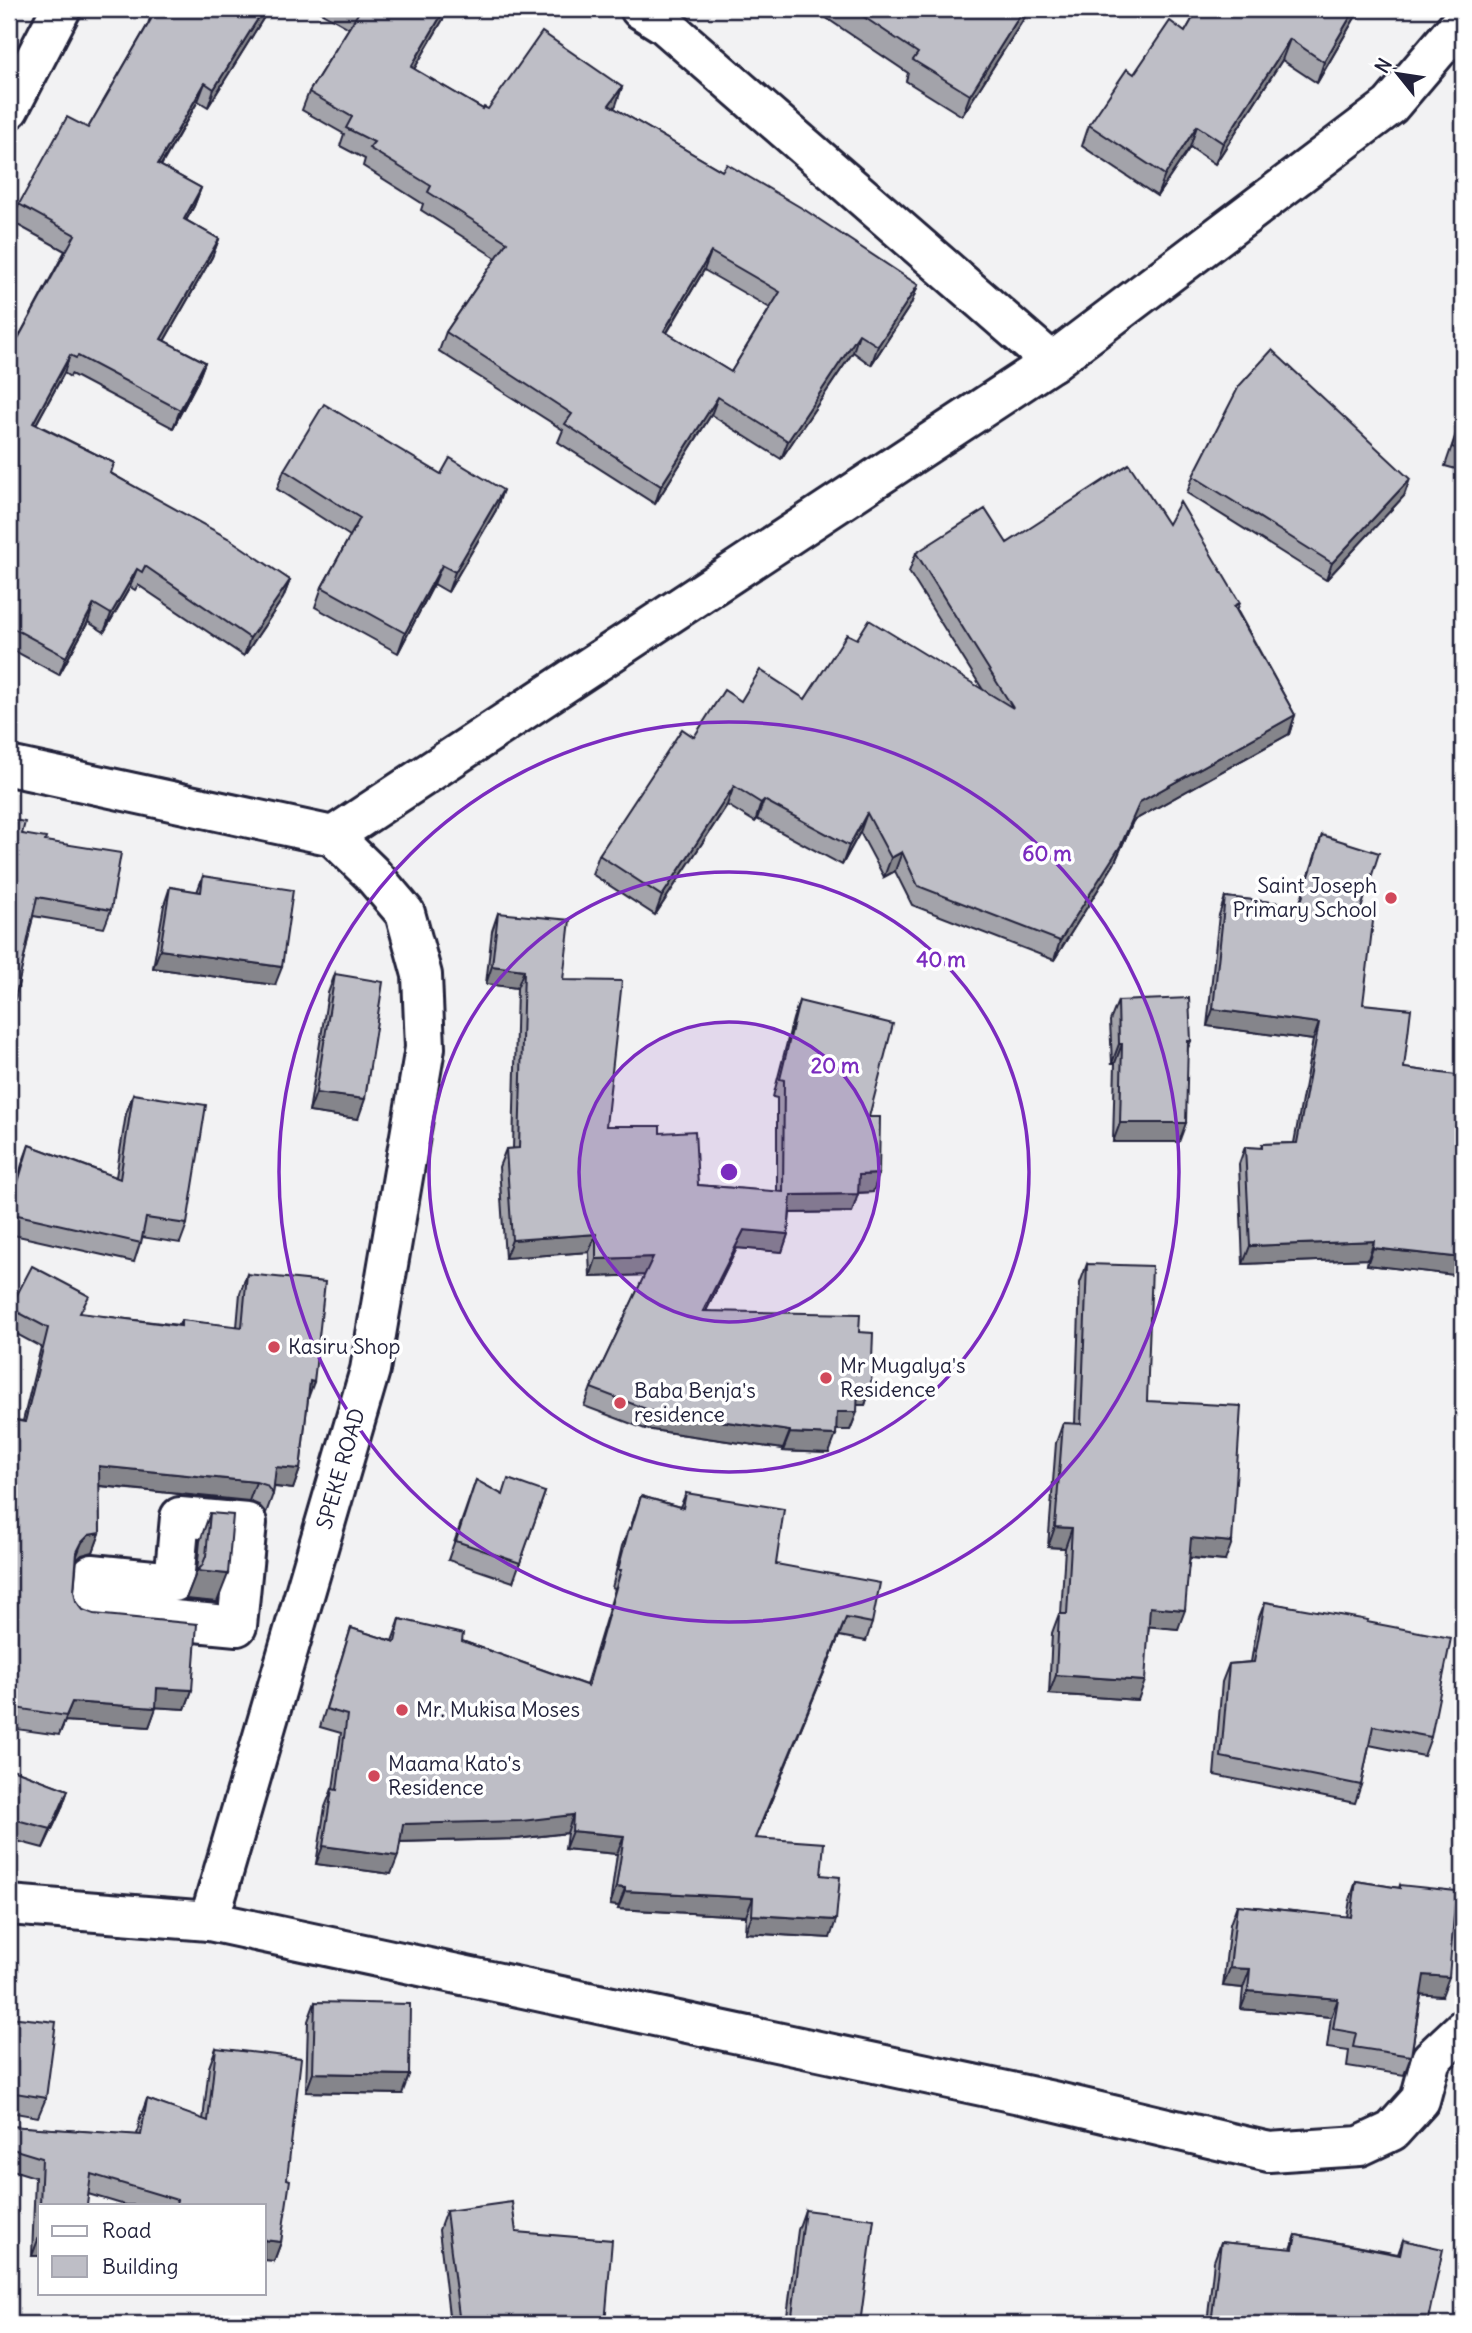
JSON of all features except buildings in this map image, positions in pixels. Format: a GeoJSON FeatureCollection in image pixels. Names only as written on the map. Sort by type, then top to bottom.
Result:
{"type":"FeatureCollection","features":[{"type":"Feature","properties":{"kind":"street"},"geometry":{"type":"LineString","coordinates":[[9,109],[61,9]]}},
{"type":"Feature","properties":{"kind":"street"},"geometry":{"type":"LineString","coordinates":[[640,9],[664,24],[1052,362]]}},
{"type":"Feature","properties":{"kind":"street"},"geometry":{"type":"LineString","coordinates":[[9,766],[332,836],[1052,362],[1390,106],[1463,20]]}},
{"type":"Feature","properties":{"kind":"street","name":"SPEKE ROAD"},"geometry":{"type":"LineString","coordinates":[[209,1921],[370,1370],[425,1048],[422,975],[405,914],[371,873],[332,836]]}},
{"type":"Feature","properties":{"kind":"street"},"geometry":{"type":"LineString","coordinates":[[180,1517],[247,1523],[237,1626],[89,1612],[92,1574],[174,1582],[180,1517]]}},
{"type":"Feature","properties":{"kind":"street"},"geometry":{"type":"LineString","coordinates":[[9,1905],[209,1921],[1026,2095],[1269,2152],[1360,2146],[1392,2131],[1420,2101],[1431,2059],[1463,2029]]}},
{"type":"Feature","properties":{"kind":"place","name":"Saint Joseph Primary School"},"geometry":{"type":"Point","coordinates":[1391,898]}},
{"type":"Feature","properties":{"kind":"place","name":"Kasiru Shop"},"geometry":{"type":"Point","coordinates":[274,1347]}},
{"type":"Feature","properties":{"kind":"place","name":"Mr Mugalya's Residence"},"geometry":{"type":"Point","coordinates":[826,1378]}},
{"type":"Feature","properties":{"kind":"place","name":"Baba Benja's residence"},"geometry":{"type":"Point","coordinates":[620,1403]}},
{"type":"Feature","properties":{"kind":"place","name":"Mr. Mukisa Moses"},"geometry":{"type":"Point","coordinates":[402,1710]}},
{"type":"Feature","properties":{"kind":"place","name":"Maama Kato's Residence"},"geometry":{"type":"Point","coordinates":[374,1776]}}]}
